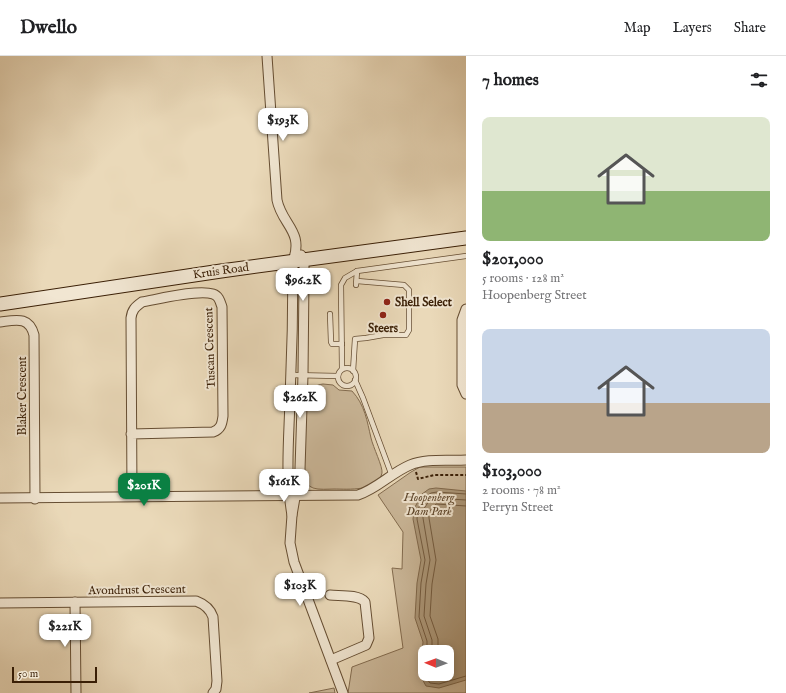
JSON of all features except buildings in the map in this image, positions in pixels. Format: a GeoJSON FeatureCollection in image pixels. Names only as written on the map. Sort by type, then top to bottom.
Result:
{"type":"FeatureCollection","features":[{"type":"Feature","properties":{"kind":"street"},"geometry":{"type":"LineString","coordinates":[[267,56],[276,200],[282,215],[293,231],[298,257],[303,375],[300,469],[292,495]]}},
{"type":"Feature","properties":{"kind":"street","name":"Kruis Road"},"geometry":{"type":"LineString","coordinates":[[0,304],[298,257],[466,238]]}},
{"type":"Feature","properties":{"kind":"street"},"geometry":{"type":"LineString","coordinates":[[298,257],[292,343],[288,453],[292,495],[291,552],[343,693]]}},
{"type":"Feature","properties":{"kind":"street","name":"Tuscan Crescent"},"geometry":{"type":"LineString","coordinates":[[131,434],[213,432],[218,430],[220,427],[224,416],[222,306],[219,298],[214,294],[198,292],[142,302],[132,311],[130,318],[131,434],[132,496]]}},
{"type":"Feature","properties":{"kind":"street"},"geometry":{"type":"LineString","coordinates":[[466,309],[462,320],[462,385],[466,394]]}},
{"type":"Feature","properties":{"kind":"street","name":"Blaker Crescent"},"geometry":{"type":"LineString","coordinates":[[0,322],[19,320],[24,321],[32,329],[34,335],[35,499]]}},
{"type":"Feature","properties":{"kind":"street"},"geometry":{"type":"LineString","coordinates":[[0,498],[35,499],[132,496],[358,495],[371,490],[413,464],[432,461],[466,460]]}},
{"type":"Feature","properties":{"kind":"street"},"geometry":{"type":"LineString","coordinates":[[330,595],[358,597],[364,600],[369,638],[366,645],[331,660]]}},
{"type":"Feature","properties":{"kind":"street","name":"Avondrust Crescent"},"geometry":{"type":"LineString","coordinates":[[0,603],[196,601],[201,603],[210,609],[213,617],[217,681],[216,690],[213,693]]}},
{"type":"Feature","properties":{"kind":"street"},"geometry":{"type":"LineString","coordinates":[[75,602],[76,693]]}},
{"type":"Feature","properties":{"kind":"lane"},"geometry":{"type":"LineString","coordinates":[[355,380],[351,384],[346,385],[340,383],[338,376],[342,369],[341,285],[345,278],[357,271],[466,256]]}},
{"type":"Feature","properties":{"kind":"lane"},"geometry":{"type":"LineString","coordinates":[[357,271],[357,283],[404,284],[409,290],[409,330],[406,335],[383,335],[355,339],[353,371],[355,380],[392,476]]}},
{"type":"Feature","properties":{"kind":"lane"},"geometry":{"type":"LineString","coordinates":[[330,314],[331,342],[332,344],[342,344]]}},
{"type":"Feature","properties":{"kind":"lane"},"geometry":{"type":"LineString","coordinates":[[342,369],[347,368],[353,371]]}},
{"type":"Feature","properties":{"kind":"lane"},"geometry":{"type":"LineString","coordinates":[[291,375],[338,376]]}},
{"type":"Feature","properties":{"kind":"path"},"geometry":{"type":"LineString","coordinates":[[413,464],[418,479],[434,475],[466,475]]}},
{"type":"Feature","properties":{"kind":"green space"},"geometry":{"type":"Polygon","coordinates":[[[323,384],[333,385],[339,390],[352,391],[360,402],[365,413],[372,442],[382,470],[379,479],[375,484],[354,489],[315,489],[307,484],[304,479],[306,395],[313,388],[323,384]]]}},
{"type":"Feature","properties":{"kind":"green space","name":"Hoopenberg Dam Park"},"geometry":{"type":"Polygon","coordinates":[[[420,467],[466,467],[466,693],[348,693],[352,667],[403,648],[392,568],[402,569],[403,532],[378,495],[420,467]]]}},
{"type":"Feature","properties":{"kind":"green space"},"geometry":{"type":"Polygon","coordinates":[[[334,688],[335,693],[309,693],[334,688]]]}},
{"type":"Feature","properties":{"kind":"water"},"geometry":{"type":"Polygon","coordinates":[[[436,488],[466,491],[466,680],[439,688],[426,686],[423,681],[454,681],[454,645],[423,645],[415,618],[417,583],[421,560],[413,519],[415,507],[422,494],[429,489],[436,488]]]}},
{"type":"Feature","properties":{"kind":"place","name":"Shell Select"},"geometry":{"type":"Point","coordinates":[387,302]}},
{"type":"Feature","properties":{"kind":"place","name":"Steers"},"geometry":{"type":"Point","coordinates":[383,315]}}]}
